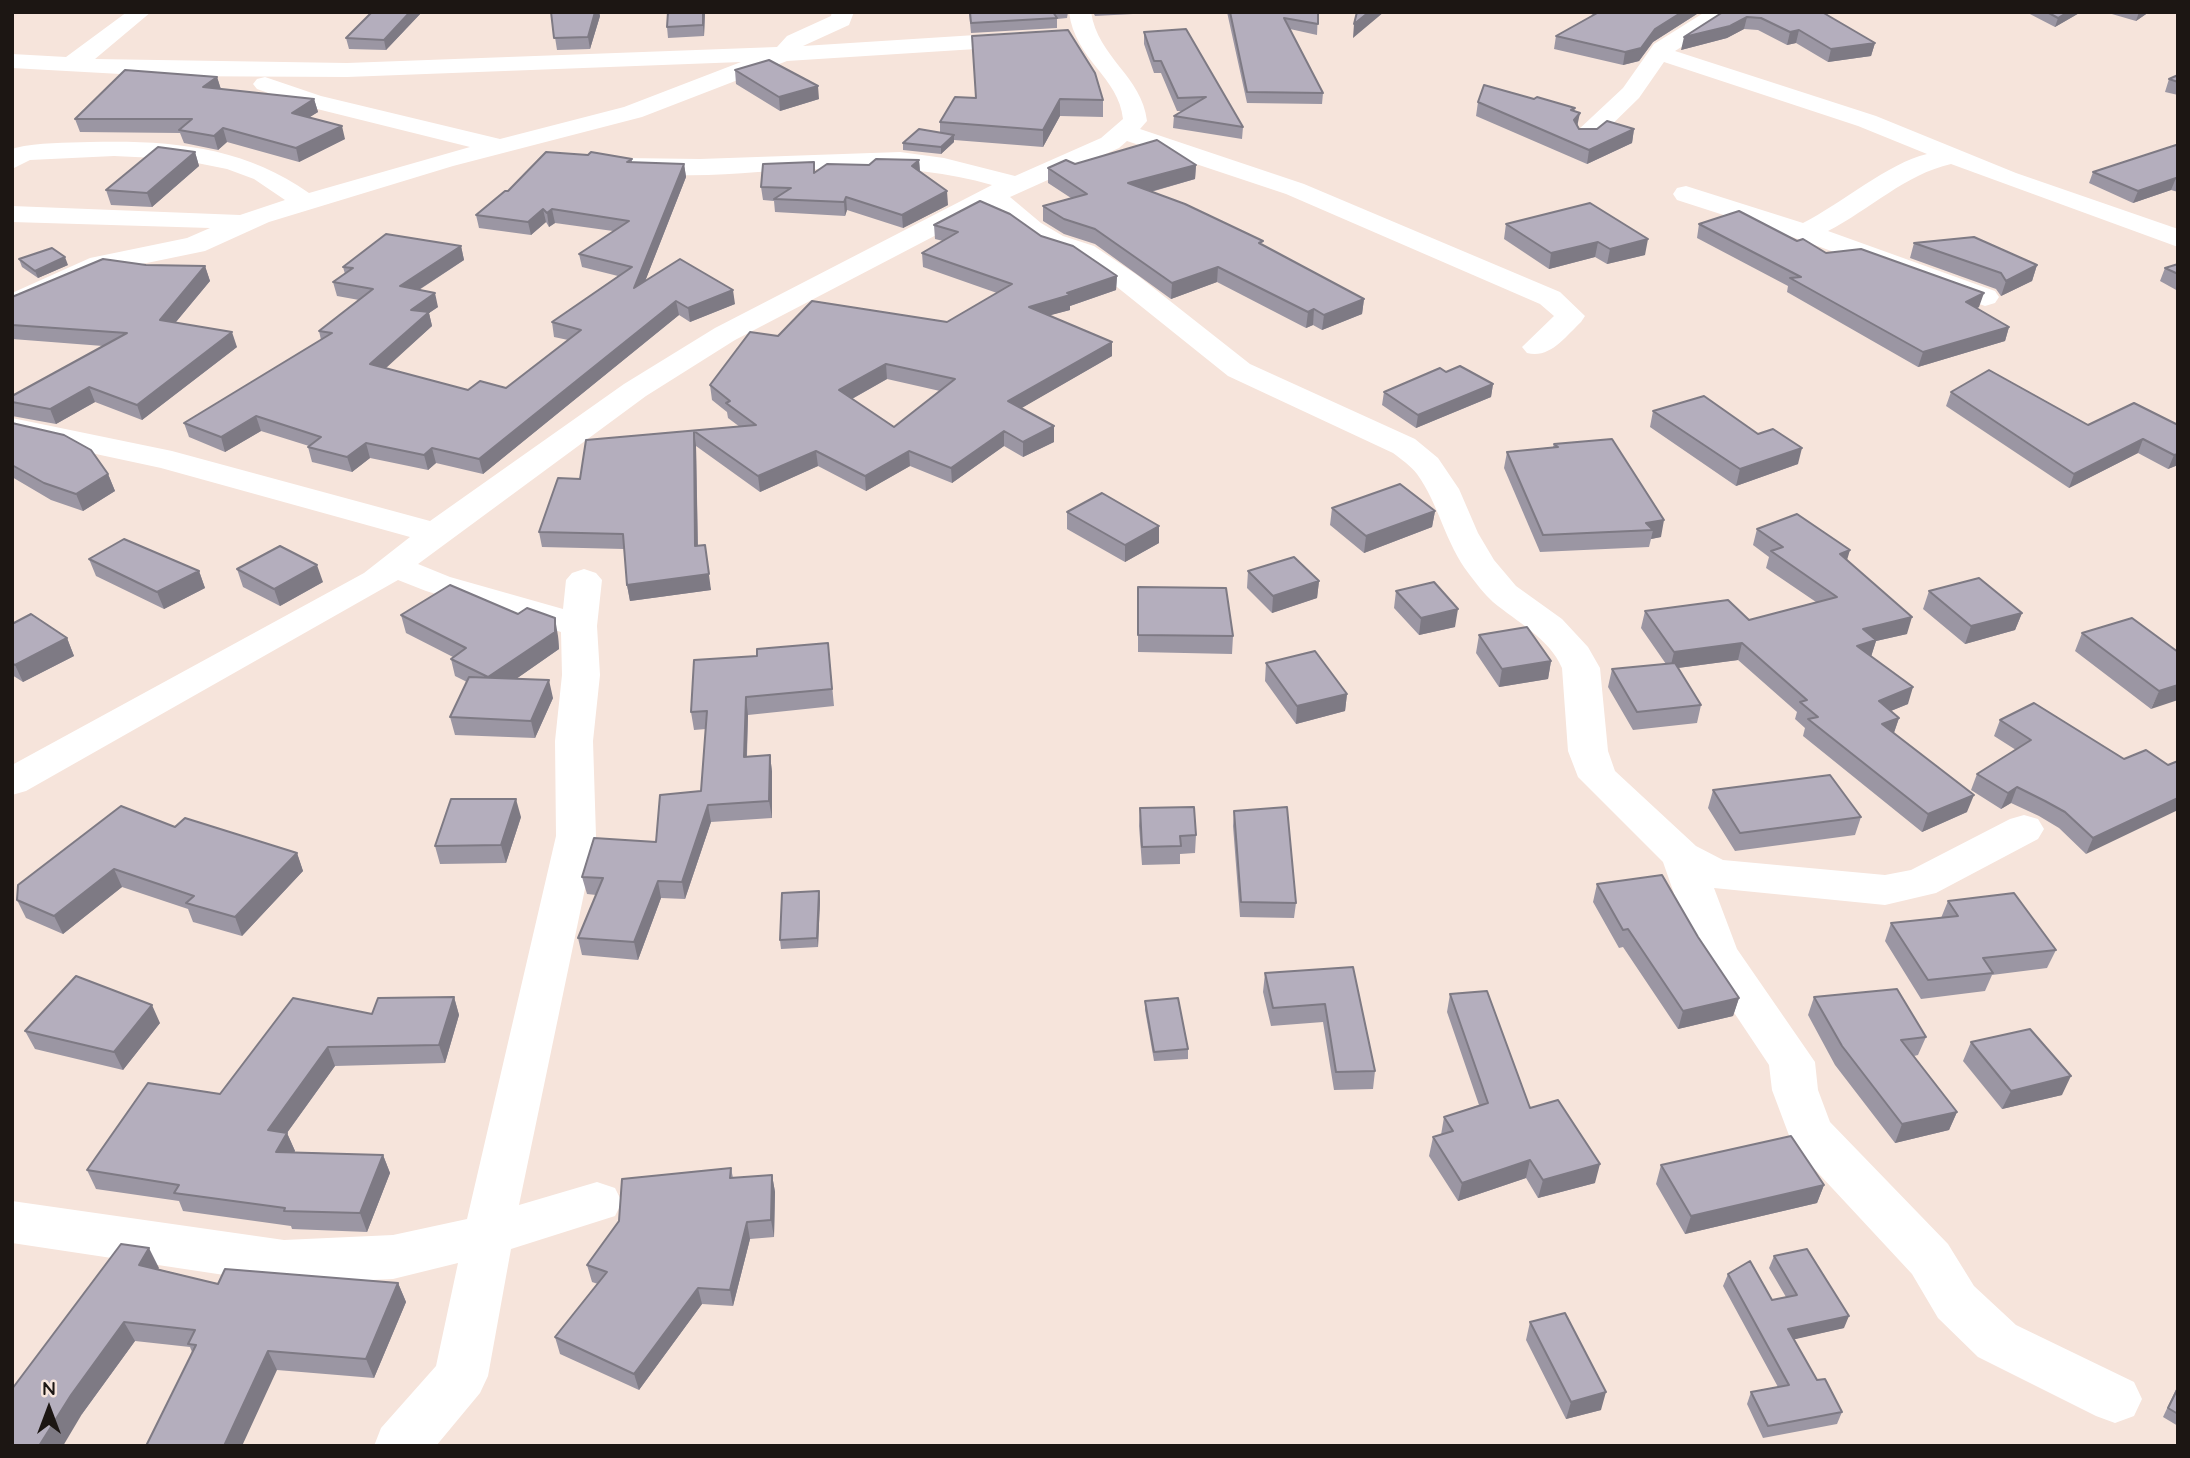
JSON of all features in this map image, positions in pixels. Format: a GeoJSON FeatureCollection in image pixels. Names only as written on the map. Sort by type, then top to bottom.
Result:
{"type":"FeatureCollection","features":[{"type":"Feature","properties":{"kind":"street"},"geometry":{"type":"LineString","coordinates":[[70,65],[106,41],[140,12]]}},
{"type":"Feature","properties":{"kind":"street"},"geometry":{"type":"LineString","coordinates":[[12,304],[100,264],[195,245],[244,223],[509,144],[633,112],[784,54],[795,41],[841,20],[843,12]]}},
{"type":"Feature","properties":{"kind":"street"},"geometry":{"type":"LineString","coordinates":[[1586,136],[1631,93],[1659,53],[1707,19],[1726,12]]}},
{"type":"Feature","properties":{"kind":"street"},"geometry":{"type":"LineString","coordinates":[[12,61],[223,70],[347,70],[784,54],[1066,31],[1121,86],[1135,114],[1135,121],[1110,143],[1004,189],[725,334],[635,390],[364,586],[12,782]]}},
{"type":"Feature","properties":{"kind":"street"},"geometry":{"type":"LineString","coordinates":[[1659,53],[1780,95],[1867,121],[1905,139],[2040,191],[2133,221],[2178,239]]}},
{"type":"Feature","properties":{"kind":"street"},"geometry":{"type":"LineString","coordinates":[[223,70],[313,101],[509,144],[576,155]]}},
{"type":"Feature","properties":{"kind":"street"},"geometry":{"type":"LineString","coordinates":[[1124,132],[1295,188],[1550,298],[1571,316],[1537,347]]}},
{"type":"Feature","properties":{"kind":"street"},"geometry":{"type":"LineString","coordinates":[[12,161],[24,153],[173,151],[220,158],[263,174],[308,204]]}},
{"type":"Feature","properties":{"kind":"street"},"geometry":{"type":"LineString","coordinates":[[1805,232],[1845,212],[1919,164],[1953,156]]}},
{"type":"Feature","properties":{"kind":"street"},"geometry":{"type":"LineString","coordinates":[[611,160],[659,166],[785,166],[900,160],[961,167],[1004,189],[1032,229],[1052,242],[1084,252],[1127,281],[1239,370],[1404,446],[1427,465],[1443,489],[1461,533],[1480,565],[1504,593],[1549,627],[1574,655],[1581,668],[1588,751],[1598,777],[1681,856],[1715,874],[1885,890],[1921,883],[2024,829]]}},
{"type":"Feature","properties":{"kind":"street"},"geometry":{"type":"LineString","coordinates":[[1686,194],[1805,232],[1985,297]]}},
{"type":"Feature","properties":{"kind":"street"},"geometry":{"type":"LineString","coordinates":[[12,214],[48,218],[185,216],[244,223]]}},
{"type":"Feature","properties":{"kind":"street"},"geometry":{"type":"LineString","coordinates":[[12,427],[59,434],[211,470],[357,514],[436,533]]}},
{"type":"Feature","properties":{"kind":"street"},"geometry":{"type":"LineString","coordinates":[[394,566],[438,584],[579,626]]}},
{"type":"Feature","properties":{"kind":"street"},"geometry":{"type":"LineString","coordinates":[[401,1446],[461,1376],[576,836],[574,741],[581,675],[579,626],[584,580]]}},
{"type":"Feature","properties":{"kind":"street"},"geometry":{"type":"LineString","coordinates":[[1681,856],[1717,954],[1792,1062],[1795,1090],[1810,1132],[1930,1259],[1956,1302],[1997,1341],[2115,1399]]}},
{"type":"Feature","properties":{"kind":"street"},"geometry":{"type":"LineString","coordinates":[[12,1222],[284,1262],[393,1257],[489,1235],[597,1202]]}},
{"type":"Feature","properties":{"kind":"building"},"geometry":{"type":"Polygon","coordinates":[[[372,12],[410,12],[384,40],[346,38],[372,12]]]}},
{"type":"Feature","properties":{"kind":"building"},"geometry":{"type":"Polygon","coordinates":[[[551,12],[595,12],[588,37],[554,38],[551,12]]]}},
{"type":"Feature","properties":{"kind":"building"},"geometry":{"type":"Polygon","coordinates":[[[668,12],[703,12],[703,25],[667,27],[668,12]]]}},
{"type":"Feature","properties":{"kind":"building"},"geometry":{"type":"Polygon","coordinates":[[[970,12],[1053,12],[1057,18],[971,23],[970,12]]]}},
{"type":"Feature","properties":{"kind":"building"},"geometry":{"type":"Polygon","coordinates":[[[1230,12],[1318,12],[1318,24],[1284,18],[1323,93],[1247,92],[1230,12]]]}},
{"type":"Feature","properties":{"kind":"building"},"geometry":{"type":"Polygon","coordinates":[[[1357,12],[1369,12],[1354,24],[1357,12]]]}},
{"type":"Feature","properties":{"kind":"building"},"geometry":{"type":"Polygon","coordinates":[[[1599,12],[1682,12],[1655,29],[1641,48],[1625,52],[1556,36],[1599,12]]]}},
{"type":"Feature","properties":{"kind":"building"},"geometry":{"type":"Polygon","coordinates":[[[1723,12],[1822,12],[1875,43],[1831,49],[1799,30],[1790,32],[1761,18],[1747,17],[1730,26],[1684,37],[1723,12]]]}},
{"type":"Feature","properties":{"kind":"building"},"geometry":{"type":"Polygon","coordinates":[[[2047,12],[2068,12],[2058,18],[2047,12]]]}},
{"type":"Feature","properties":{"kind":"building"},"geometry":{"type":"Polygon","coordinates":[[[1186,29],[1243,127],[1174,116],[1206,97],[1178,98],[1161,61],[1154,61],[1144,32],[1186,29]]]}},
{"type":"Feature","properties":{"kind":"building"},"geometry":{"type":"Polygon","coordinates":[[[1068,30],[1095,73],[1103,100],[1060,99],[1043,130],[940,122],[955,97],[976,98],[972,36],[1068,30]]]}},
{"type":"Feature","properties":{"kind":"building"},"geometry":{"type":"Polygon","coordinates":[[[769,60],[818,86],[779,97],[735,70],[769,60]]]}},
{"type":"Feature","properties":{"kind":"building"},"geometry":{"type":"Polygon","coordinates":[[[125,70],[217,77],[203,87],[314,99],[292,113],[342,126],[296,148],[223,128],[214,136],[179,130],[192,119],[75,119],[125,70]]]}},
{"type":"Feature","properties":{"kind":"building"},"geometry":{"type":"Polygon","coordinates":[[[2178,75],[2178,82],[2169,79],[2178,75]]]}},
{"type":"Feature","properties":{"kind":"building"},"geometry":{"type":"Polygon","coordinates":[[[1484,85],[1575,108],[1571,110],[1580,113],[1574,120],[1579,129],[1597,129],[1607,121],[1634,129],[1589,150],[1478,102],[1484,85]]]}},
{"type":"Feature","properties":{"kind":"building"},"geometry":{"type":"Polygon","coordinates":[[[919,129],[954,135],[941,147],[903,143],[919,129]]]}},
{"type":"Feature","properties":{"kind":"building"},"geometry":{"type":"Polygon","coordinates":[[[1157,140],[1196,165],[1128,183],[1185,204],[1263,241],[1259,243],[1364,299],[1324,315],[1314,309],[1308,312],[1218,267],[1172,283],[1095,229],[1064,219],[1043,206],[1087,194],[1048,168],[1066,160],[1075,164],[1157,140]]]}},
{"type":"Feature","properties":{"kind":"building"},"geometry":{"type":"Polygon","coordinates":[[[2176,145],[2178,179],[2138,191],[2093,172],[2176,145]]]}},
{"type":"Feature","properties":{"kind":"building"},"geometry":{"type":"Polygon","coordinates":[[[158,147],[195,152],[147,193],[106,190],[158,147]]]}},
{"type":"Feature","properties":{"kind":"building"},"geometry":{"type":"Polygon","coordinates":[[[546,152],[588,155],[591,152],[632,159],[627,162],[684,164],[634,288],[680,259],[733,290],[688,308],[676,301],[479,459],[432,448],[424,455],[366,443],[347,457],[308,447],[321,437],[256,416],[221,437],[184,423],[332,333],[319,331],[373,289],[333,282],[353,268],[343,267],[386,234],[461,246],[400,286],[435,293],[411,310],[429,312],[370,364],[468,390],[480,381],[506,388],[581,330],[552,322],[632,267],[579,254],[629,221],[552,209],[547,213],[543,209],[528,222],[476,215],[508,191],[546,152]]]}},
{"type":"Feature","properties":{"kind":"building"},"geometry":{"type":"Polygon","coordinates":[[[876,159],[919,160],[912,166],[947,191],[902,215],[846,197],[844,202],[774,199],[791,188],[761,187],[763,164],[814,162],[814,173],[827,164],[869,165],[876,159]]]}},
{"type":"Feature","properties":{"kind":"building"},"geometry":{"type":"Polygon","coordinates":[[[980,201],[1010,214],[1041,236],[1073,246],[1117,276],[1067,293],[1070,295],[1029,307],[1112,342],[1008,401],[1054,426],[1023,442],[1004,431],[951,468],[909,451],[865,476],[816,451],[758,476],[694,431],[695,546],[705,545],[709,574],[627,585],[623,534],[539,532],[558,478],[580,479],[586,440],[756,425],[726,403],[730,401],[710,385],[750,332],[778,336],[812,301],[947,322],[1012,284],[922,253],[958,232],[934,225],[980,201]],[[886,364],[839,390],[894,427],[955,379],[886,364]]]}},
{"type":"Feature","properties":{"kind":"building"},"geometry":{"type":"Polygon","coordinates":[[[1590,203],[1648,239],[1610,249],[1598,242],[1551,253],[1506,224],[1590,203]]]}},
{"type":"Feature","properties":{"kind":"building"},"geometry":{"type":"Polygon","coordinates":[[[1739,211],[1797,241],[1803,239],[1826,253],[1861,249],[1984,293],[1966,302],[2009,327],[1923,352],[1790,278],[1801,277],[1699,224],[1739,211]]]}},
{"type":"Feature","properties":{"kind":"building"},"geometry":{"type":"Polygon","coordinates":[[[1974,237],[2037,265],[2006,281],[2001,273],[1914,243],[1974,237]]]}},
{"type":"Feature","properties":{"kind":"building"},"geometry":{"type":"Polygon","coordinates":[[[52,248],[65,257],[35,271],[19,259],[52,248]]]}},
{"type":"Feature","properties":{"kind":"building"},"geometry":{"type":"Polygon","coordinates":[[[103,259],[146,265],[205,266],[160,320],[232,332],[137,405],[89,387],[50,409],[12,402],[12,396],[127,333],[12,325],[12,297],[103,259]]]}},
{"type":"Feature","properties":{"kind":"building"},"geometry":{"type":"Polygon","coordinates":[[[2178,264],[2178,274],[2165,268],[2178,264]]]}},
{"type":"Feature","properties":{"kind":"building"},"geometry":{"type":"Polygon","coordinates":[[[1460,366],[1493,384],[1418,415],[1384,392],[1440,368],[1446,372],[1460,366]]]}},
{"type":"Feature","properties":{"kind":"building"},"geometry":{"type":"Polygon","coordinates":[[[1989,370],[2088,425],[2134,403],[2178,425],[2178,454],[2174,455],[2143,439],[2074,474],[1951,392],[1989,370]]]}},
{"type":"Feature","properties":{"kind":"building"},"geometry":{"type":"Polygon","coordinates":[[[1704,396],[1758,434],[1773,429],[1802,448],[1740,469],[1653,411],[1704,396]]]}},
{"type":"Feature","properties":{"kind":"building"},"geometry":{"type":"Polygon","coordinates":[[[12,423],[64,435],[91,450],[108,474],[76,494],[44,483],[12,465],[12,423]]]}},
{"type":"Feature","properties":{"kind":"building"},"geometry":{"type":"Polygon","coordinates":[[[1612,439],[1664,520],[1646,523],[1653,530],[1543,535],[1507,452],[1558,447],[1554,444],[1612,439]]]}},
{"type":"Feature","properties":{"kind":"building"},"geometry":{"type":"Polygon","coordinates":[[[1400,484],[1435,511],[1366,536],[1332,508],[1400,484]]]}},
{"type":"Feature","properties":{"kind":"building"},"geometry":{"type":"Polygon","coordinates":[[[1102,493],[1159,526],[1125,545],[1067,512],[1102,493]]]}},
{"type":"Feature","properties":{"kind":"building"},"geometry":{"type":"Polygon","coordinates":[[[1797,514],[1850,550],[1840,554],[1912,617],[1863,629],[1876,640],[1857,646],[1913,687],[1879,701],[1899,718],[1882,724],[1974,795],[1928,814],[1808,719],[1818,717],[1800,702],[1807,700],[1742,643],[1674,652],[1645,611],[1728,600],[1749,620],[1837,597],[1771,551],[1783,547],[1757,529],[1797,514]]]}},
{"type":"Feature","properties":{"kind":"building"},"geometry":{"type":"Polygon","coordinates":[[[124,539],[199,571],[157,592],[89,559],[124,539]]]}},
{"type":"Feature","properties":{"kind":"building"},"geometry":{"type":"Polygon","coordinates":[[[280,546],[317,565],[274,589],[237,569],[280,546]]]}},
{"type":"Feature","properties":{"kind":"building"},"geometry":{"type":"Polygon","coordinates":[[[1294,557],[1319,581],[1273,596],[1248,571],[1294,557]]]}},
{"type":"Feature","properties":{"kind":"building"},"geometry":{"type":"Polygon","coordinates":[[[1979,578],[2022,613],[1971,626],[1929,591],[1979,578]]]}},
{"type":"Feature","properties":{"kind":"building"},"geometry":{"type":"Polygon","coordinates":[[[1434,582],[1458,609],[1421,618],[1396,591],[1434,582]]]}},
{"type":"Feature","properties":{"kind":"building"},"geometry":{"type":"Polygon","coordinates":[[[450,585],[518,614],[527,608],[555,618],[555,632],[488,677],[451,659],[466,648],[401,615],[450,585]]]}},
{"type":"Feature","properties":{"kind":"building"},"geometry":{"type":"Polygon","coordinates":[[[1138,587],[1226,588],[1233,636],[1138,635],[1138,587]]]}},
{"type":"Feature","properties":{"kind":"building"},"geometry":{"type":"Polygon","coordinates":[[[31,614],[67,638],[15,665],[12,663],[12,624],[31,614]]]}},
{"type":"Feature","properties":{"kind":"building"},"geometry":{"type":"Polygon","coordinates":[[[2132,618],[2178,652],[2178,685],[2159,691],[2082,633],[2132,618]]]}},
{"type":"Feature","properties":{"kind":"building"},"geometry":{"type":"Polygon","coordinates":[[[1527,627],[1551,661],[1502,669],[1479,635],[1527,627]]]}},
{"type":"Feature","properties":{"kind":"building"},"geometry":{"type":"Polygon","coordinates":[[[828,643],[832,689],[746,697],[744,757],[770,755],[769,801],[708,805],[682,882],[658,881],[634,942],[578,938],[603,878],[582,877],[594,838],[656,842],[660,795],[701,791],[707,711],[691,712],[694,660],[757,656],[757,649],[828,643]]]}},
{"type":"Feature","properties":{"kind":"building"},"geometry":{"type":"Polygon","coordinates":[[[1315,651],[1347,694],[1297,706],[1266,663],[1315,651]]]}},
{"type":"Feature","properties":{"kind":"building"},"geometry":{"type":"Polygon","coordinates":[[[1675,663],[1701,705],[1637,712],[1612,669],[1675,663]]]}},
{"type":"Feature","properties":{"kind":"building"},"geometry":{"type":"Polygon","coordinates":[[[469,677],[549,680],[531,721],[450,717],[469,677]]]}},
{"type":"Feature","properties":{"kind":"building"},"geometry":{"type":"Polygon","coordinates":[[[2034,703],[2124,759],[2146,750],[2168,765],[2178,761],[2178,798],[2093,838],[2065,812],[2017,787],[2008,793],[1977,774],[2031,740],[2000,720],[2034,703]]]}},
{"type":"Feature","properties":{"kind":"building"},"geometry":{"type":"Polygon","coordinates":[[[1830,775],[1861,817],[1740,833],[1713,790],[1830,775]]]}},
{"type":"Feature","properties":{"kind":"building"},"geometry":{"type":"Polygon","coordinates":[[[451,799],[516,799],[501,845],[435,846],[451,799]]]}},
{"type":"Feature","properties":{"kind":"building"},"geometry":{"type":"Polygon","coordinates":[[[121,806],[175,827],[185,818],[297,853],[235,917],[186,903],[194,896],[114,869],[54,916],[17,900],[18,885],[121,806]]]}},
{"type":"Feature","properties":{"kind":"building"},"geometry":{"type":"Polygon","coordinates":[[[1194,807],[1196,835],[1180,836],[1181,846],[1142,847],[1140,808],[1194,807]]]}},
{"type":"Feature","properties":{"kind":"building"},"geometry":{"type":"Polygon","coordinates":[[[1287,807],[1296,903],[1241,902],[1234,811],[1287,807]]]}},
{"type":"Feature","properties":{"kind":"building"},"geometry":{"type":"Polygon","coordinates":[[[1662,875],[1698,937],[1739,998],[1683,1011],[1628,929],[1623,930],[1597,884],[1662,875]]]}},
{"type":"Feature","properties":{"kind":"building"},"geometry":{"type":"Polygon","coordinates":[[[819,891],[817,938],[780,940],[782,893],[819,891]]]}},
{"type":"Feature","properties":{"kind":"building"},"geometry":{"type":"Polygon","coordinates":[[[2014,893],[2056,950],[1983,958],[1993,973],[1928,980],[1891,923],[1958,916],[1948,901],[2014,893]]]}},
{"type":"Feature","properties":{"kind":"building"},"geometry":{"type":"Polygon","coordinates":[[[1353,967],[1375,1071],[1336,1072],[1325,1004],[1273,1008],[1265,973],[1353,967]]]}},
{"type":"Feature","properties":{"kind":"building"},"geometry":{"type":"Polygon","coordinates":[[[76,976],[152,1005],[114,1052],[25,1031],[76,976]]]}},
{"type":"Feature","properties":{"kind":"building"},"geometry":{"type":"Polygon","coordinates":[[[1897,989],[1926,1037],[1901,1040],[1957,1112],[1902,1124],[1842,1046],[1814,997],[1897,989]]]}},
{"type":"Feature","properties":{"kind":"building"},"geometry":{"type":"Polygon","coordinates":[[[1487,991],[1530,1108],[1558,1100],[1600,1164],[1543,1180],[1530,1160],[1462,1183],[1433,1137],[1453,1131],[1444,1117],[1488,1103],[1450,994],[1487,991]]]}},
{"type":"Feature","properties":{"kind":"building"},"geometry":{"type":"Polygon","coordinates":[[[454,997],[439,1045],[328,1047],[268,1130],[287,1133],[276,1152],[383,1155],[360,1213],[284,1211],[285,1208],[174,1193],[179,1185],[87,1170],[148,1083],[220,1094],[293,998],[372,1014],[378,998],[454,997]]]}},
{"type":"Feature","properties":{"kind":"building"},"geometry":{"type":"Polygon","coordinates":[[[1178,998],[1188,1049],[1154,1052],[1145,1001],[1178,998]]]}},
{"type":"Feature","properties":{"kind":"building"},"geometry":{"type":"Polygon","coordinates":[[[2030,1029],[2071,1076],[2011,1091],[1971,1042],[2030,1029]]]}},
{"type":"Feature","properties":{"kind":"building"},"geometry":{"type":"Polygon","coordinates":[[[1791,1136],[1824,1185],[1691,1216],[1661,1165],[1791,1136]]]}},
{"type":"Feature","properties":{"kind":"building"},"geometry":{"type":"Polygon","coordinates":[[[731,1168],[730,1178],[772,1175],[771,1220],[747,1222],[730,1290],[698,1288],[634,1374],[555,1337],[607,1272],[587,1265],[619,1221],[622,1179],[731,1168]]]}},
{"type":"Feature","properties":{"kind":"building"},"geometry":{"type":"Polygon","coordinates":[[[121,1244],[149,1248],[139,1265],[218,1284],[225,1269],[398,1283],[366,1359],[268,1351],[224,1446],[146,1446],[196,1345],[188,1344],[195,1330],[124,1322],[71,1395],[39,1446],[12,1446],[12,1389],[121,1244]]]}},
{"type":"Feature","properties":{"kind":"building"},"geometry":{"type":"Polygon","coordinates":[[[1807,1249],[1849,1316],[1788,1329],[1817,1380],[1825,1379],[1842,1412],[1768,1426],[1751,1392],[1789,1385],[1728,1274],[1750,1261],[1772,1300],[1797,1295],[1774,1256],[1807,1249]]]}},
{"type":"Feature","properties":{"kind":"building"},"geometry":{"type":"Polygon","coordinates":[[[1565,1313],[1606,1392],[1571,1402],[1530,1322],[1565,1313]]]}},
{"type":"Feature","properties":{"kind":"building"},"geometry":{"type":"Polygon","coordinates":[[[2178,1388],[2178,1414],[2168,1408],[2178,1388]]]}}]}
